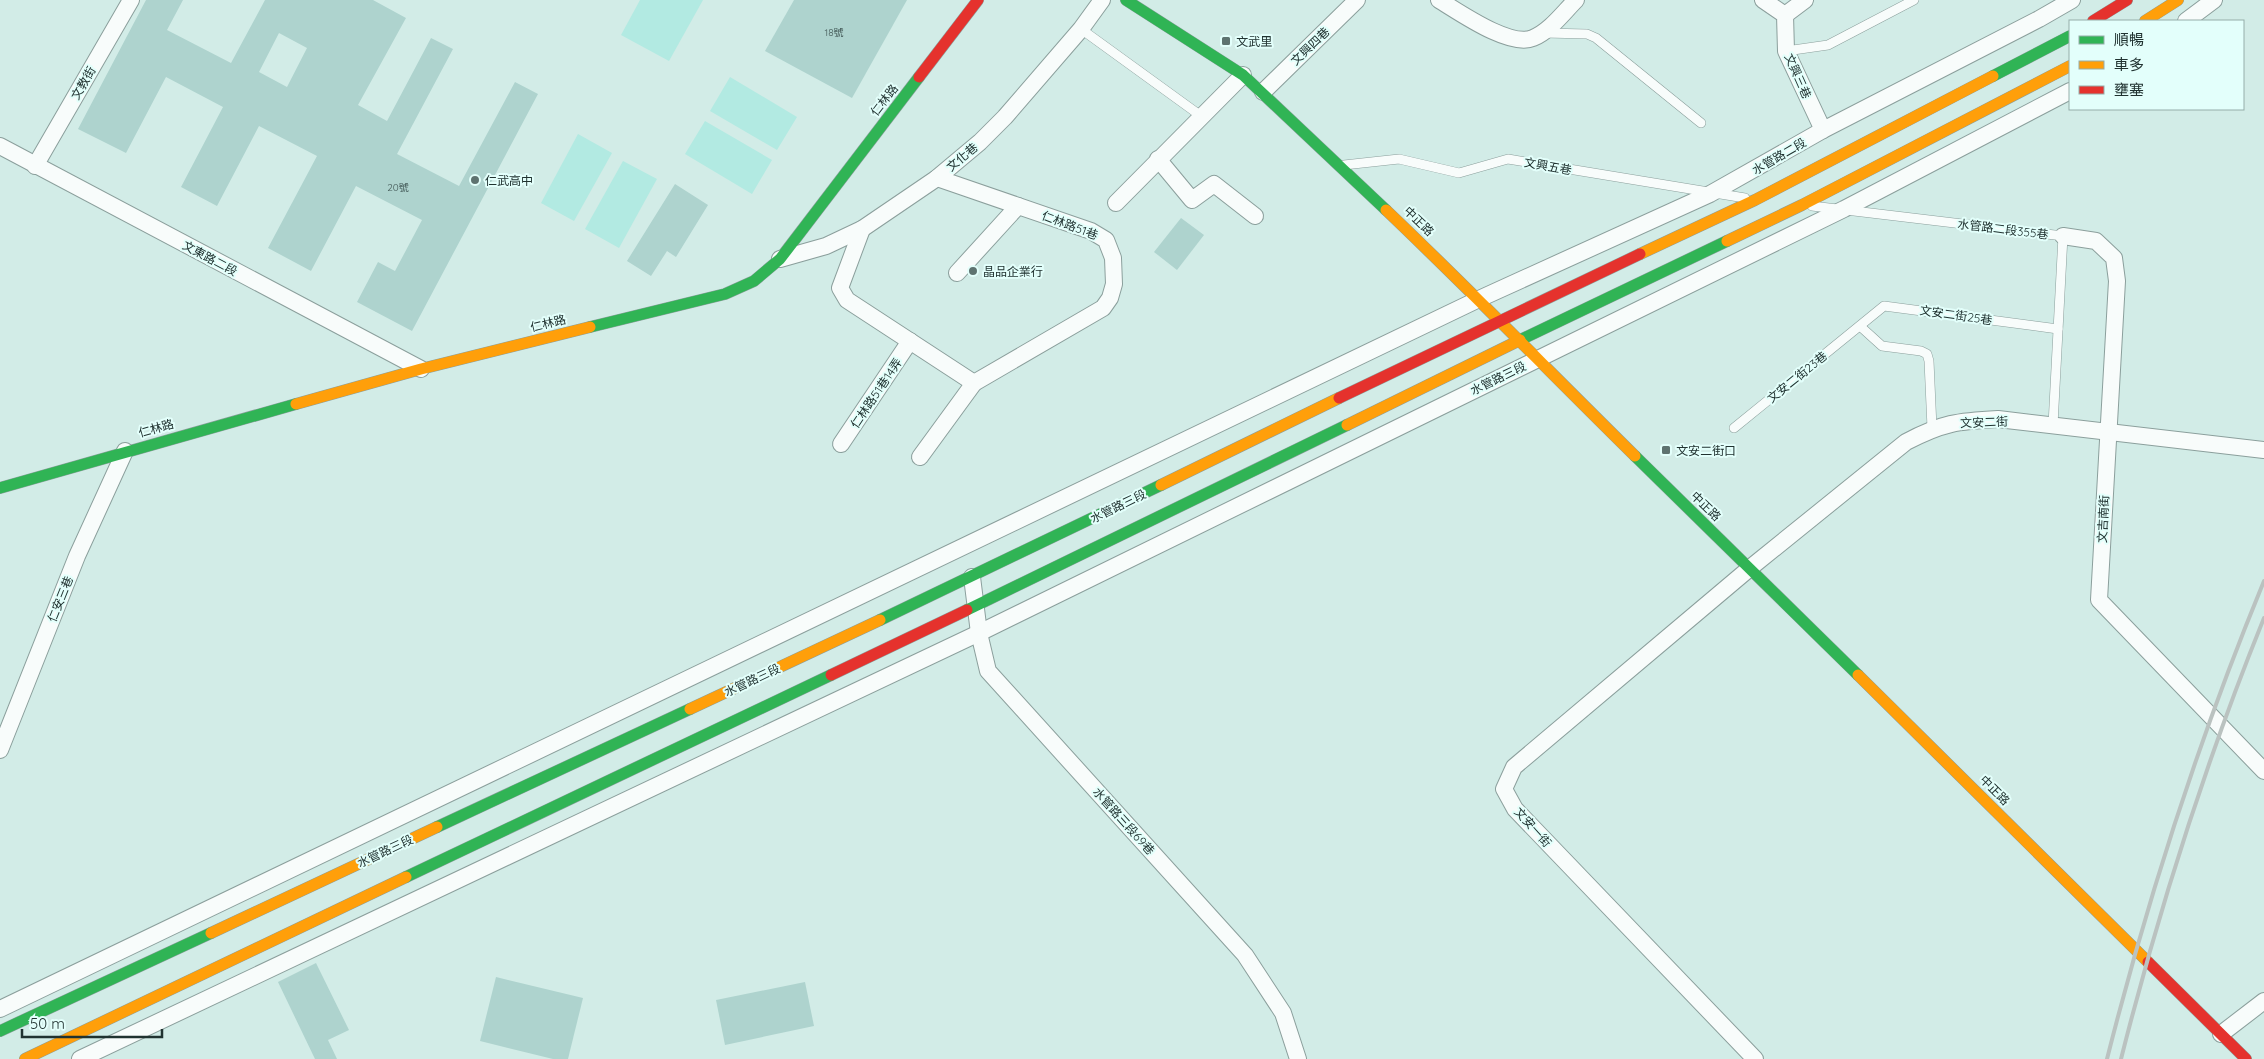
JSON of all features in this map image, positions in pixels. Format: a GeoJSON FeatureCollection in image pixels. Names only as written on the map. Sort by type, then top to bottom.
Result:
{"type":"FeatureCollection","features":[{"type":"Feature","properties":{"kind":"street","name":"文教街"},"geometry":{"type":"LineString","coordinates":[[35,166],[131,0]]}},
{"type":"Feature","properties":{"kind":"street","name":"仁林路"},"geometry":{"type":"LineString","coordinates":[[0,488],[125,451],[421,369],[725,294],[754,281],[780,258],[978,0]]}},
{"type":"Feature","properties":{"kind":"street","name":"文化巷"},"geometry":{"type":"LineString","coordinates":[[780,258],[826,246],[862,229],[937,178],[980,142],[1005,117],[1081,29],[1102,0]]}},
{"type":"Feature","properties":{"kind":"street","name":"中正路"},"geometry":{"type":"LineString","coordinates":[[1126,0],[1243,75],[1342,165],[1479,299],[1536,359],[2246,1059]]}},
{"type":"Feature","properties":{"kind":"street","name":"文興四巷"},"geometry":{"type":"LineString","coordinates":[[1263,92],[1357,0]]}},
{"type":"Feature","properties":{"kind":"street"},"geometry":{"type":"LineString","coordinates":[[1439,0],[1500,34],[1517,40],[1531,39],[1543,33],[1576,0]]}},
{"type":"Feature","properties":{"kind":"street"},"geometry":{"type":"LineString","coordinates":[[1763,0],[1785,15],[1805,0]]}},
{"type":"Feature","properties":{"kind":"street","name":"水管路二段"},"geometry":{"type":"LineString","coordinates":[[1479,299],[1710,194],[1823,130],[2040,19],[2072,0]]}},
{"type":"Feature","properties":{"kind":"street"},"geometry":{"type":"LineString","coordinates":[[2095,20],[2127,0]]}},
{"type":"Feature","properties":{"kind":"street"},"geometry":{"type":"LineString","coordinates":[[2147,20],[2178,0]]}},
{"type":"Feature","properties":{"kind":"street"},"geometry":{"type":"LineString","coordinates":[[2187,20],[2214,0]]}},
{"type":"Feature","properties":{"kind":"street","name":"文興三巷"},"geometry":{"type":"LineString","coordinates":[[1785,15],[1786,51],[1823,130]]}},
{"type":"Feature","properties":{"kind":"street"},"geometry":{"type":"LineString","coordinates":[[1500,320],[1755,200],[2069,37]]}},
{"type":"Feature","properties":{"kind":"street"},"geometry":{"type":"LineString","coordinates":[[1520,340],[1802,205],[2069,67]]}},
{"type":"Feature","properties":{"kind":"street"},"geometry":{"type":"LineString","coordinates":[[1116,202],[1243,75]]}},
{"type":"Feature","properties":{"kind":"street"},"geometry":{"type":"LineString","coordinates":[[1536,359],[1844,209],[2069,92]]}},
{"type":"Feature","properties":{"kind":"street","name":"文東路二段"},"geometry":{"type":"LineString","coordinates":[[0,146],[421,369]]}},
{"type":"Feature","properties":{"kind":"street"},"geometry":{"type":"LineString","coordinates":[[1158,159],[1192,200],[1214,184],[1255,216]]}},
{"type":"Feature","properties":{"kind":"street","name":"仁林路51巷"},"geometry":{"type":"LineString","coordinates":[[920,457],[974,384],[1103,308],[1110,298],[1114,284],[1113,258],[1106,240],[1091,231],[937,178]]}},
{"type":"Feature","properties":{"kind":"street"},"geometry":{"type":"LineString","coordinates":[[957,273],[1018,206]]}},
{"type":"Feature","properties":{"kind":"street"},"geometry":{"type":"LineString","coordinates":[[862,229],[840,288],[842,295],[846,300],[974,384]]}},
{"type":"Feature","properties":{"kind":"street","name":"文吉南街"},"geometry":{"type":"LineString","coordinates":[[2063,236],[2096,241],[2114,258],[2117,281],[2099,600],[2264,771]]}},
{"type":"Feature","properties":{"kind":"street","name":"水管路三段"},"geometry":{"type":"LineString","coordinates":[[0,1009],[1479,299]]}},
{"type":"Feature","properties":{"kind":"street","name":"水管路三段"},"geometry":{"type":"LineString","coordinates":[[0,1030],[972,577],[1500,320]]}},
{"type":"Feature","properties":{"kind":"street","name":"水管路三段"},"geometry":{"type":"LineString","coordinates":[[25,1059],[975,606],[1520,340]]}},
{"type":"Feature","properties":{"kind":"street","name":"仁林路51巷14弄"},"geometry":{"type":"LineString","coordinates":[[841,444],[910,341]]}},
{"type":"Feature","properties":{"kind":"street","name":"水管路三段"},"geometry":{"type":"LineString","coordinates":[[80,1059],[979,633],[1536,359]]}},
{"type":"Feature","properties":{"kind":"street","name":"文安二街"},"geometry":{"type":"LineString","coordinates":[[1750,568],[1906,442],[1932,428],[1960,421],[1998,419],[2264,450]]}},
{"type":"Feature","properties":{"kind":"street","name":"仁安三巷"},"geometry":{"type":"LineString","coordinates":[[0,750],[77,556],[125,451]]}},
{"type":"Feature","properties":{"kind":"street","name":"文安一街"},"geometry":{"type":"LineString","coordinates":[[1750,568],[1514,767],[1504,789],[1515,809],[1756,1059]]}},
{"type":"Feature","properties":{"kind":"street","name":"水管路三段69巷"},"geometry":{"type":"LineString","coordinates":[[972,577],[979,633],[988,671],[1245,955],[1283,1013],[1298,1059]]}},
{"type":"Feature","properties":{"kind":"street"},"geometry":{"type":"LineString","coordinates":[[2221,1034],[2264,1001]]}},
{"type":"Feature","properties":{"kind":"lane"},"geometry":{"type":"LineString","coordinates":[[1786,51],[1828,45],[1914,0]]}},
{"type":"Feature","properties":{"kind":"lane"},"geometry":{"type":"LineString","coordinates":[[1081,29],[1201,116]]}},
{"type":"Feature","properties":{"kind":"lane"},"geometry":{"type":"LineString","coordinates":[[1543,33],[1586,34],[1596,38],[1701,123]]}},
{"type":"Feature","properties":{"kind":"lane","name":"文興五巷"},"geometry":{"type":"LineString","coordinates":[[1342,165],[1399,159],[1459,173],[1508,159],[1710,194],[1802,205]]}},
{"type":"Feature","properties":{"kind":"lane","name":"水管路二段355巷"},"geometry":{"type":"LineString","coordinates":[[1802,205],[2063,236],[2053,425]]}},
{"type":"Feature","properties":{"kind":"lane","name":"文安二街25巷"},"geometry":{"type":"LineString","coordinates":[[1861,326],[1884,306],[2058,329]]}},
{"type":"Feature","properties":{"kind":"lane"},"geometry":{"type":"LineString","coordinates":[[1861,326],[1882,346],[1921,351],[1927,354],[1929,361],[1932,428]]}},
{"type":"Feature","properties":{"kind":"lane","name":"文安二街23巷"},"geometry":{"type":"LineString","coordinates":[[1734,428],[1861,326]]}},
{"type":"Feature","properties":{"kind":"shaded area"},"geometry":{"type":"Polygon","coordinates":[[[640,0],[703,0],[669,61],[621,35],[640,0]]]}},
{"type":"Feature","properties":{"kind":"shaded area"},"geometry":{"type":"Polygon","coordinates":[[[730,77],[797,117],[777,150],[710,111],[730,77]]]}},
{"type":"Feature","properties":{"kind":"shaded area"},"geometry":{"type":"Polygon","coordinates":[[[705,121],[772,160],[752,194],[685,154],[705,121]]]}},
{"type":"Feature","properties":{"kind":"shaded area"},"geometry":{"type":"Polygon","coordinates":[[[578,134],[612,153],[574,221],[541,203],[578,134]]]}},
{"type":"Feature","properties":{"kind":"shaded area"},"geometry":{"type":"Polygon","coordinates":[[[623,161],[657,179],[619,248],[585,229],[623,161]]]}},
{"type":"Feature","properties":{"kind":"building"},"geometry":{"type":"Polygon","coordinates":[[[146,0],[183,0],[167,30],[231,63],[265,0],[373,0],[406,18],[358,105],[387,121],[431,38],[453,49],[397,154],[459,186],[515,82],[538,94],[412,331],[357,302],[378,262],[395,271],[422,220],[356,186],[311,271],[268,248],[317,156],[259,126],[217,206],[181,187],[223,107],[166,77],[126,153],[78,129],[146,0]],[[279,33],[259,72],[287,87],[307,48],[279,33]]]}},
{"type":"Feature","properties":{"kind":"building"},"geometry":{"type":"Polygon","coordinates":[[[794,0],[907,0],[852,98],[765,51],[794,0]]]}},
{"type":"Feature","properties":{"kind":"building"},"geometry":{"type":"Polygon","coordinates":[[[675,184],[708,205],[676,257],[667,251],[651,276],[627,261],[675,184]]]}},
{"type":"Feature","properties":{"kind":"building"},"geometry":{"type":"Polygon","coordinates":[[[1181,218],[1204,235],[1177,270],[1154,252],[1181,218]]]}},
{"type":"Feature","properties":{"kind":"building"},"geometry":{"type":"Polygon","coordinates":[[[316,963],[349,1030],[328,1040],[337,1059],[315,1059],[278,982],[316,963]]]}},
{"type":"Feature","properties":{"kind":"building"},"geometry":{"type":"Polygon","coordinates":[[[496,977],[583,998],[568,1059],[553,1059],[480,1041],[496,977]]]}},
{"type":"Feature","properties":{"kind":"building"},"geometry":{"type":"Polygon","coordinates":[[[805,982],[814,1026],[725,1045],[716,1000],[805,982]]]}},
{"type":"Feature","properties":{"kind":"railway"},"geometry":{"type":"LineString","coordinates":[[2107,1059],[2140,938],[2177,817],[2218,698],[2264,581]]}},
{"type":"Feature","properties":{"kind":"railway"},"geometry":{"type":"LineString","coordinates":[[2121,1059],[2151,947],[2185,836],[2203,781],[2264,618]]}},
{"type":"Feature","properties":{"kind":"traffic: fast"},"geometry":{"type":"LineString","coordinates":[[1126,0],[1243,75],[1386,210]]}},
{"type":"Feature","properties":{"kind":"traffic: fast"},"geometry":{"type":"LineString","coordinates":[[1993,76],[2069,37]]}},
{"type":"Feature","properties":{"kind":"traffic: fast"},"geometry":{"type":"LineString","coordinates":[[590,327],[725,294],[754,281],[780,259],[919,77]]}},
{"type":"Feature","properties":{"kind":"traffic: fast"},"geometry":{"type":"LineString","coordinates":[[1520,340],[1727,241]]}},
{"type":"Feature","properties":{"kind":"traffic: fast"},"geometry":{"type":"LineString","coordinates":[[0,488],[296,404]]}},
{"type":"Feature","properties":{"kind":"traffic: fast"},"geometry":{"type":"LineString","coordinates":[[967,610],[1347,425]]}},
{"type":"Feature","properties":{"kind":"traffic: fast"},"geometry":{"type":"LineString","coordinates":[[1635,456],[1858,675]]}},
{"type":"Feature","properties":{"kind":"traffic: fast"},"geometry":{"type":"LineString","coordinates":[[880,620],[1161,485]]}},
{"type":"Feature","properties":{"kind":"traffic: fast"},"geometry":{"type":"LineString","coordinates":[[406,877],[831,675]]}},
{"type":"Feature","properties":{"kind":"traffic: fast"},"geometry":{"type":"LineString","coordinates":[[437,827],[690,709]]}},
{"type":"Feature","properties":{"kind":"traffic: fast"},"geometry":{"type":"LineString","coordinates":[[0,1031],[211,933]]}},
{"type":"Feature","properties":{"kind":"traffic: slow"},"geometry":{"type":"LineString","coordinates":[[2147,20],[2178,0]]}},
{"type":"Feature","properties":{"kind":"traffic: slow"},"geometry":{"type":"LineString","coordinates":[[1727,241],[1802,205],[2069,67]]}},
{"type":"Feature","properties":{"kind":"traffic: slow"},"geometry":{"type":"LineString","coordinates":[[1640,254],[1755,200],[1993,76]]}},
{"type":"Feature","properties":{"kind":"traffic: slow"},"geometry":{"type":"LineString","coordinates":[[1386,210],[1635,456]]}},
{"type":"Feature","properties":{"kind":"traffic: slow"},"geometry":{"type":"LineString","coordinates":[[296,404],[421,369],[590,327]]}},
{"type":"Feature","properties":{"kind":"traffic: slow"},"geometry":{"type":"LineString","coordinates":[[1347,425],[1520,340]]}},
{"type":"Feature","properties":{"kind":"traffic: slow"},"geometry":{"type":"LineString","coordinates":[[1161,485],[1339,398]]}},
{"type":"Feature","properties":{"kind":"traffic: slow"},"geometry":{"type":"LineString","coordinates":[[690,709],[880,620]]}},
{"type":"Feature","properties":{"kind":"traffic: slow"},"geometry":{"type":"LineString","coordinates":[[1858,675],[2148,962]]}},
{"type":"Feature","properties":{"kind":"traffic: slow"},"geometry":{"type":"LineString","coordinates":[[211,933],[437,827]]}},
{"type":"Feature","properties":{"kind":"traffic: slow"},"geometry":{"type":"LineString","coordinates":[[25,1059],[406,877]]}},
{"type":"Feature","properties":{"kind":"traffic: jam"},"geometry":{"type":"LineString","coordinates":[[919,77],[978,0]]}},
{"type":"Feature","properties":{"kind":"traffic: jam"},"geometry":{"type":"LineString","coordinates":[[2095,20],[2127,0]]}},
{"type":"Feature","properties":{"kind":"traffic: jam"},"geometry":{"type":"LineString","coordinates":[[1339,398],[1640,254]]}},
{"type":"Feature","properties":{"kind":"traffic: jam"},"geometry":{"type":"LineString","coordinates":[[831,675],[967,610]]}},
{"type":"Feature","properties":{"kind":"traffic: jam"},"geometry":{"type":"LineString","coordinates":[[2148,962],[2246,1059]]}},
{"type":"Feature","properties":{"kind":"place","name":"文武里"},"geometry":{"type":"Point","coordinates":[1226,41]}},
{"type":"Feature","properties":{"kind":"place","name":"仁武高中"},"geometry":{"type":"Point","coordinates":[475,180]}},
{"type":"Feature","properties":{"kind":"place","name":"晶品企業行"},"geometry":{"type":"Point","coordinates":[973,271]}},
{"type":"Feature","properties":{"kind":"place","name":"文安二街口"},"geometry":{"type":"Point","coordinates":[1666,450]}}]}
